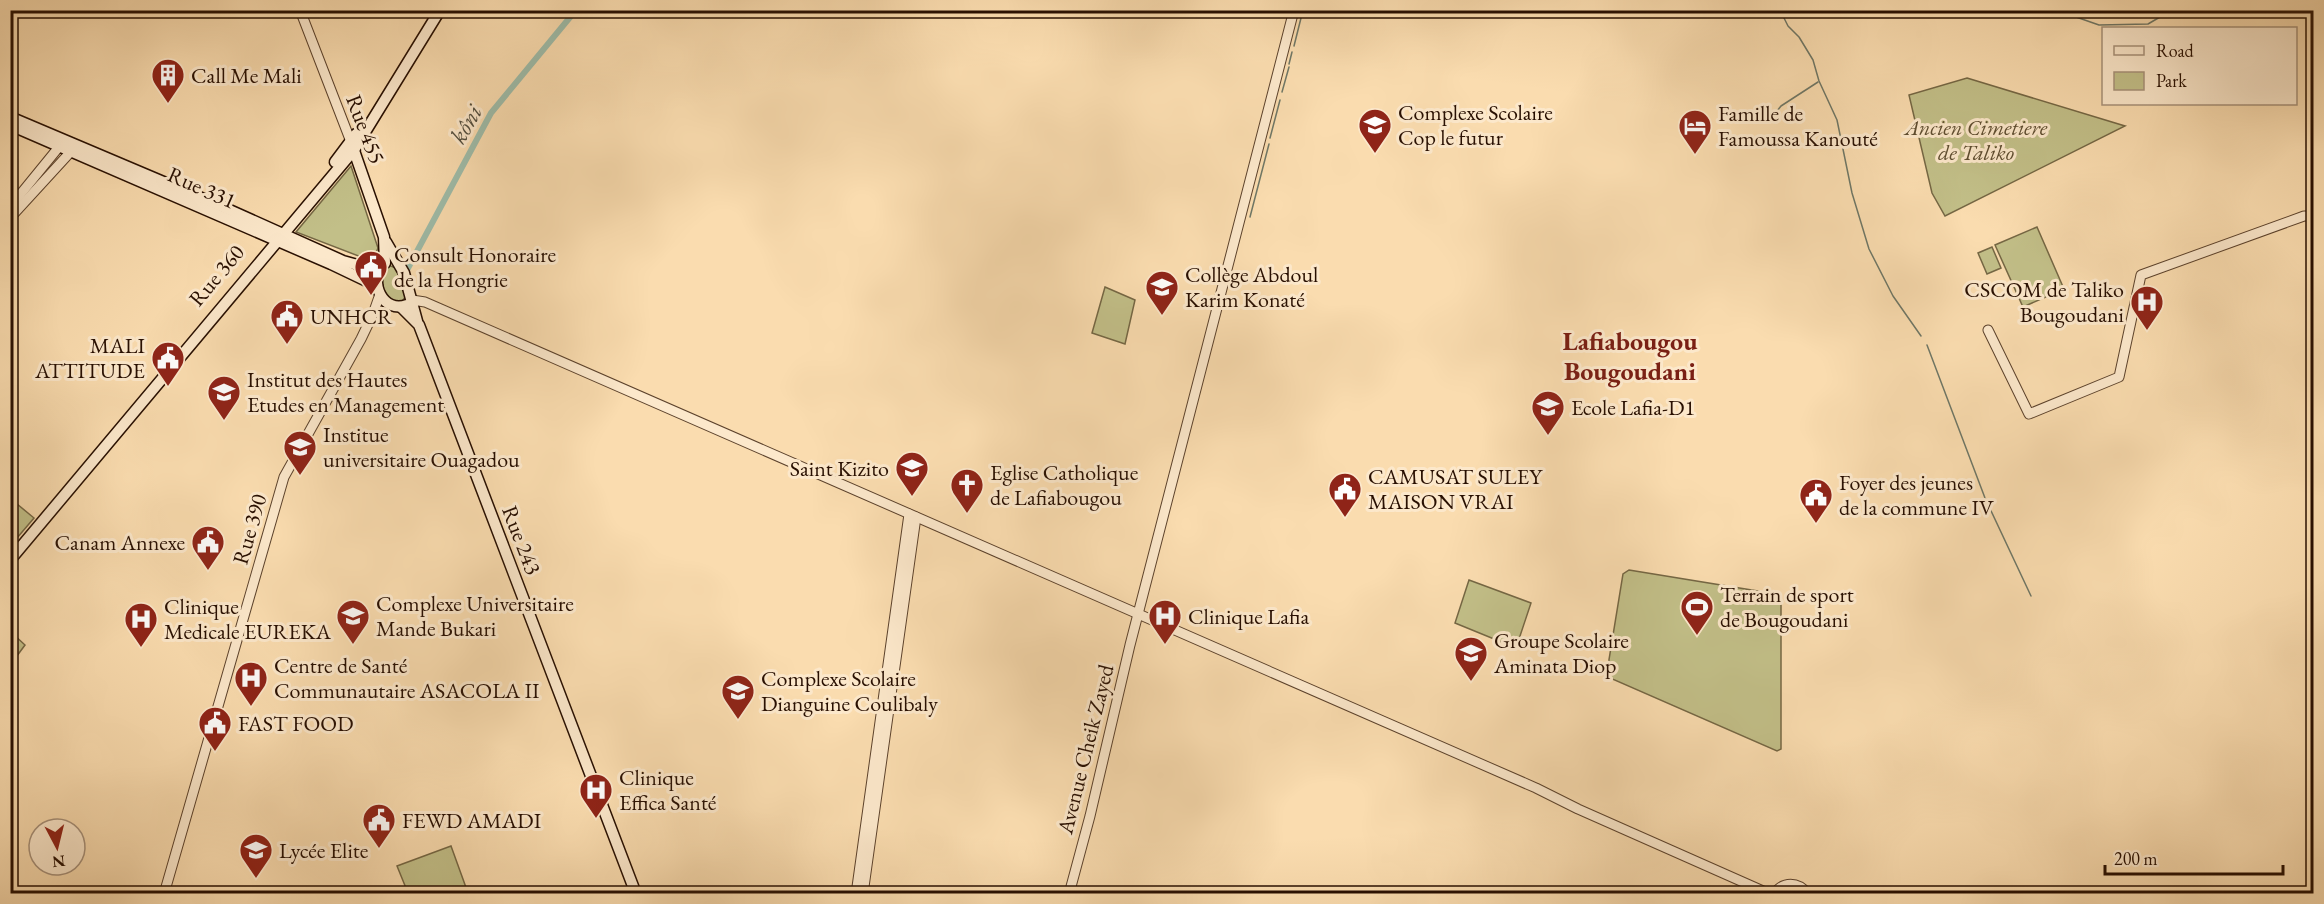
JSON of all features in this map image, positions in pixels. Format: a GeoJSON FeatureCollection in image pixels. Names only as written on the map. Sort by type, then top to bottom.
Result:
{"type":"FeatureCollection","features":[{"type":"Feature","properties":{"kind":"main road","name":"Rue 360"},"geometry":{"type":"LineString","coordinates":[[352,146],[434,10]]}},
{"type":"Feature","properties":{"kind":"main road","name":"Rue 360"},"geometry":{"type":"LineString","coordinates":[[10,552],[278,237],[352,146],[441,10]]}},
{"type":"Feature","properties":{"kind":"main road","name":"Rue 331"},"geometry":{"type":"LineString","coordinates":[[10,117],[61,143]]}},
{"type":"Feature","properties":{"kind":"main road","name":"Rue 331"},"geometry":{"type":"LineString","coordinates":[[10,126],[74,148],[278,237],[346,270],[404,304]]}},
{"type":"Feature","properties":{"kind":"main road","name":"Rue 455"},"geometry":{"type":"LineString","coordinates":[[352,146],[384,237],[378,290]]}},
{"type":"Feature","properties":{"kind":"main road","name":"Rue 331"},"geometry":{"type":"LineString","coordinates":[[278,237],[361,267],[382,266],[394,262],[402,268]]}},
{"type":"Feature","properties":{"kind":"main road"},"geometry":{"type":"LineString","coordinates":[[10,560],[278,237]]}},
{"type":"Feature","properties":{"kind":"main road","name":"Rue 243"},"geometry":{"type":"LineString","coordinates":[[384,237],[402,268],[409,288],[404,304],[419,326],[636,894]]}},
{"type":"Feature","properties":{"kind":"street","name":"Rue 455"},"geometry":{"type":"LineString","coordinates":[[300,10],[352,146]]}},
{"type":"Feature","properties":{"kind":"street","name":"Avenue Cheik Zayed"},"geometry":{"type":"LineString","coordinates":[[1069,894],[1294,10]]}},
{"type":"Feature","properties":{"kind":"street"},"geometry":{"type":"LineString","coordinates":[[10,207],[61,143]]}},
{"type":"Feature","properties":{"kind":"street"},"geometry":{"type":"LineString","coordinates":[[10,218],[74,148]]}},
{"type":"Feature","properties":{"kind":"street"},"geometry":{"type":"LineString","coordinates":[[1988,330],[2029,414],[2119,377],[2141,275],[2304,216],[2313,216]]}},
{"type":"Feature","properties":{"kind":"street"},"geometry":{"type":"LineString","coordinates":[[409,288],[425,302],[1536,788],[1578,810],[1772,894],[1783,885],[1789,884],[1801,886],[1808,894]]}},
{"type":"Feature","properties":{"kind":"street","name":"Rue 390"},"geometry":{"type":"LineString","coordinates":[[164,894],[285,477],[369,323],[378,290]]}},
{"type":"Feature","properties":{"kind":"street"},"geometry":{"type":"LineString","coordinates":[[369,323],[404,304],[425,302]]}},
{"type":"Feature","properties":{"kind":"street"},"geometry":{"type":"LineString","coordinates":[[856,894],[913,515]]}},
{"type":"Feature","properties":{"kind":"street"},"geometry":{"type":"LineString","coordinates":[[863,894],[913,515]]}},
{"type":"Feature","properties":{"kind":"green space","name":"Ancien Cimetiere de Taliko"},"geometry":{"type":"Polygon","coordinates":[[[1967,78],[2125,126],[1945,216],[1932,193],[1909,95],[1967,78]]]}},
{"type":"Feature","properties":{"kind":"green space"},"geometry":{"type":"Polygon","coordinates":[[[351,166],[378,248],[374,258],[369,260],[296,232],[351,166]]]}},
{"type":"Feature","properties":{"kind":"green space"},"geometry":{"type":"Polygon","coordinates":[[[2037,227],[2064,289],[2023,307],[1995,245],[2037,227]]]}},
{"type":"Feature","properties":{"kind":"green space"},"geometry":{"type":"Polygon","coordinates":[[[1992,247],[2001,268],[1987,274],[1978,253],[1992,247]]]}},
{"type":"Feature","properties":{"kind":"green space"},"geometry":{"type":"Polygon","coordinates":[[[388,265],[396,268],[406,296],[400,304],[387,297],[381,288],[381,278],[388,265]]]}},
{"type":"Feature","properties":{"kind":"green space"},"geometry":{"type":"Polygon","coordinates":[[[1105,287],[1135,300],[1125,344],[1092,333],[1105,287]]]}},
{"type":"Feature","properties":{"kind":"green space"},"geometry":{"type":"Polygon","coordinates":[[[11,499],[34,518],[11,545],[11,499]]]}},
{"type":"Feature","properties":{"kind":"green space","name":"Terrain de sport de Bougoudani"},"geometry":{"type":"Polygon","coordinates":[[[1629,570],[1776,594],[1781,600],[1781,749],[1777,751],[1610,678],[1607,672],[1623,574],[1629,570]]]}},
{"type":"Feature","properties":{"kind":"green space"},"geometry":{"type":"Polygon","coordinates":[[[1469,580],[1531,603],[1516,648],[1455,623],[1469,580]]]}},
{"type":"Feature","properties":{"kind":"green space"},"geometry":{"type":"Polygon","coordinates":[[[11,632],[25,645],[11,664],[11,632]]]}},
{"type":"Feature","properties":{"kind":"green space"},"geometry":{"type":"Polygon","coordinates":[[[451,846],[468,893],[408,893],[397,866],[451,846]]]}},
{"type":"Feature","properties":{"kind":"waterway","name":"kôni"},"geometry":{"type":"LineString","coordinates":[[407,270],[491,113],[576,10]]}},
{"type":"Feature","properties":{"kind":"waterway"},"geometry":{"type":"LineString","coordinates":[[1294,46],[1303,10]]}},
{"type":"Feature","properties":{"kind":"waterway"},"geometry":{"type":"LineString","coordinates":[[1780,10],[1788,26],[1799,37],[1813,60],[1819,81],[1837,120],[1852,193],[1869,249],[1893,296],[1921,336]]}},
{"type":"Feature","properties":{"kind":"waterway"},"geometry":{"type":"LineString","coordinates":[[2056,10],[2099,25],[2148,24],[2172,10]]}},
{"type":"Feature","properties":{"kind":"waterway"},"geometry":{"type":"LineString","coordinates":[[1289,64],[1292,52]]}},
{"type":"Feature","properties":{"kind":"waterway"},"geometry":{"type":"LineString","coordinates":[[1282,92],[1289,67]]}},
{"type":"Feature","properties":{"kind":"waterway"},"geometry":{"type":"LineString","coordinates":[[1777,111],[1818,82]]}},
{"type":"Feature","properties":{"kind":"waterway"},"geometry":{"type":"LineString","coordinates":[[1270,138],[1280,100]]}},
{"type":"Feature","properties":{"kind":"waterway"},"geometry":{"type":"LineString","coordinates":[[1250,217],[1269,144]]}},
{"type":"Feature","properties":{"kind":"waterway"},"geometry":{"type":"LineString","coordinates":[[1927,345],[1985,498],[2031,596]]}},
{"type":"Feature","properties":{"kind":"place","name":"Call Me Mali"},"geometry":{"type":"Point","coordinates":[168,104]}},
{"type":"Feature","properties":{"kind":"place","name":"Complexe Scolaire Cop le futur"},"geometry":{"type":"Point","coordinates":[1375,154]}},
{"type":"Feature","properties":{"kind":"place","name":"Famille de Famoussa Kanouté"},"geometry":{"type":"Point","coordinates":[1695,155]}},
{"type":"Feature","properties":{"kind":"place","name":"Consult Honoraire de la Hongrie"},"geometry":{"type":"Point","coordinates":[371,296]}},
{"type":"Feature","properties":{"kind":"place","name":"Collège Abdoul Karim Konaté"},"geometry":{"type":"Point","coordinates":[1162,316]}},
{"type":"Feature","properties":{"kind":"place","name":"CSCOM de Taliko Bougoudani"},"geometry":{"type":"Point","coordinates":[2147,331]}},
{"type":"Feature","properties":{"kind":"place","name":"UNHCR"},"geometry":{"type":"Point","coordinates":[287,345]}},
{"type":"Feature","properties":{"kind":"place","name":"MALI ATTITUDE"},"geometry":{"type":"Point","coordinates":[168,387]}},
{"type":"Feature","properties":{"kind":"place","name":"Institut des Hautes Etudes en Management"},"geometry":{"type":"Point","coordinates":[224,421]}},
{"type":"Feature","properties":{"kind":"place","name":"Ecole Lafia-D1"},"geometry":{"type":"Point","coordinates":[1548,436]}},
{"type":"Feature","properties":{"kind":"place","name":"Institue universitaire Ouagadou"},"geometry":{"type":"Point","coordinates":[300,476]}},
{"type":"Feature","properties":{"kind":"place","name":"Saint Kizito"},"geometry":{"type":"Point","coordinates":[912,497]}},
{"type":"Feature","properties":{"kind":"place","name":"Eglise Catholique de Lafiabougou"},"geometry":{"type":"Point","coordinates":[967,514]}},
{"type":"Feature","properties":{"kind":"place","name":"CAMUSAT SULEY MAISON VRAI"},"geometry":{"type":"Point","coordinates":[1345,518]}},
{"type":"Feature","properties":{"kind":"place","name":"Foyer des jeunes de la commune IV"},"geometry":{"type":"Point","coordinates":[1816,524]}},
{"type":"Feature","properties":{"kind":"place","name":"Canam Annexe"},"geometry":{"type":"Point","coordinates":[208,571]}},
{"type":"Feature","properties":{"kind":"place","name":"Terrain de sport de Bougoudani"},"geometry":{"type":"Point","coordinates":[1697,636]}},
{"type":"Feature","properties":{"kind":"place","name":"Complexe Universitaire Mande Bukari"},"geometry":{"type":"Point","coordinates":[353,645]}},
{"type":"Feature","properties":{"kind":"place","name":"Clinique Lafia"},"geometry":{"type":"Point","coordinates":[1165,645]}},
{"type":"Feature","properties":{"kind":"place","name":"Clinique Medicale EUREKA"},"geometry":{"type":"Point","coordinates":[141,648]}},
{"type":"Feature","properties":{"kind":"place","name":"Groupe Scolaire Aminata Diop"},"geometry":{"type":"Point","coordinates":[1471,682]}},
{"type":"Feature","properties":{"kind":"place","name":"Centre de Santé Communautaire ASACOLA II"},"geometry":{"type":"Point","coordinates":[251,707]}},
{"type":"Feature","properties":{"kind":"place","name":"Complexe Scolaire Dianguine Coulibaly"},"geometry":{"type":"Point","coordinates":[738,720]}},
{"type":"Feature","properties":{"kind":"place","name":"FAST FOOD"},"geometry":{"type":"Point","coordinates":[215,752]}},
{"type":"Feature","properties":{"kind":"place","name":"Clinique Effica Santé"},"geometry":{"type":"Point","coordinates":[596,819]}},
{"type":"Feature","properties":{"kind":"place","name":"FEWD AMADI"},"geometry":{"type":"Point","coordinates":[379,849]}},
{"type":"Feature","properties":{"kind":"place","name":"Lycée Elite"},"geometry":{"type":"Point","coordinates":[256,879]}},
{"type":"Feature","properties":{"kind":"district","name":"Lafiabougou Bougoudani"},"geometry":{"type":"Point","coordinates":[1630,356]}}]}
